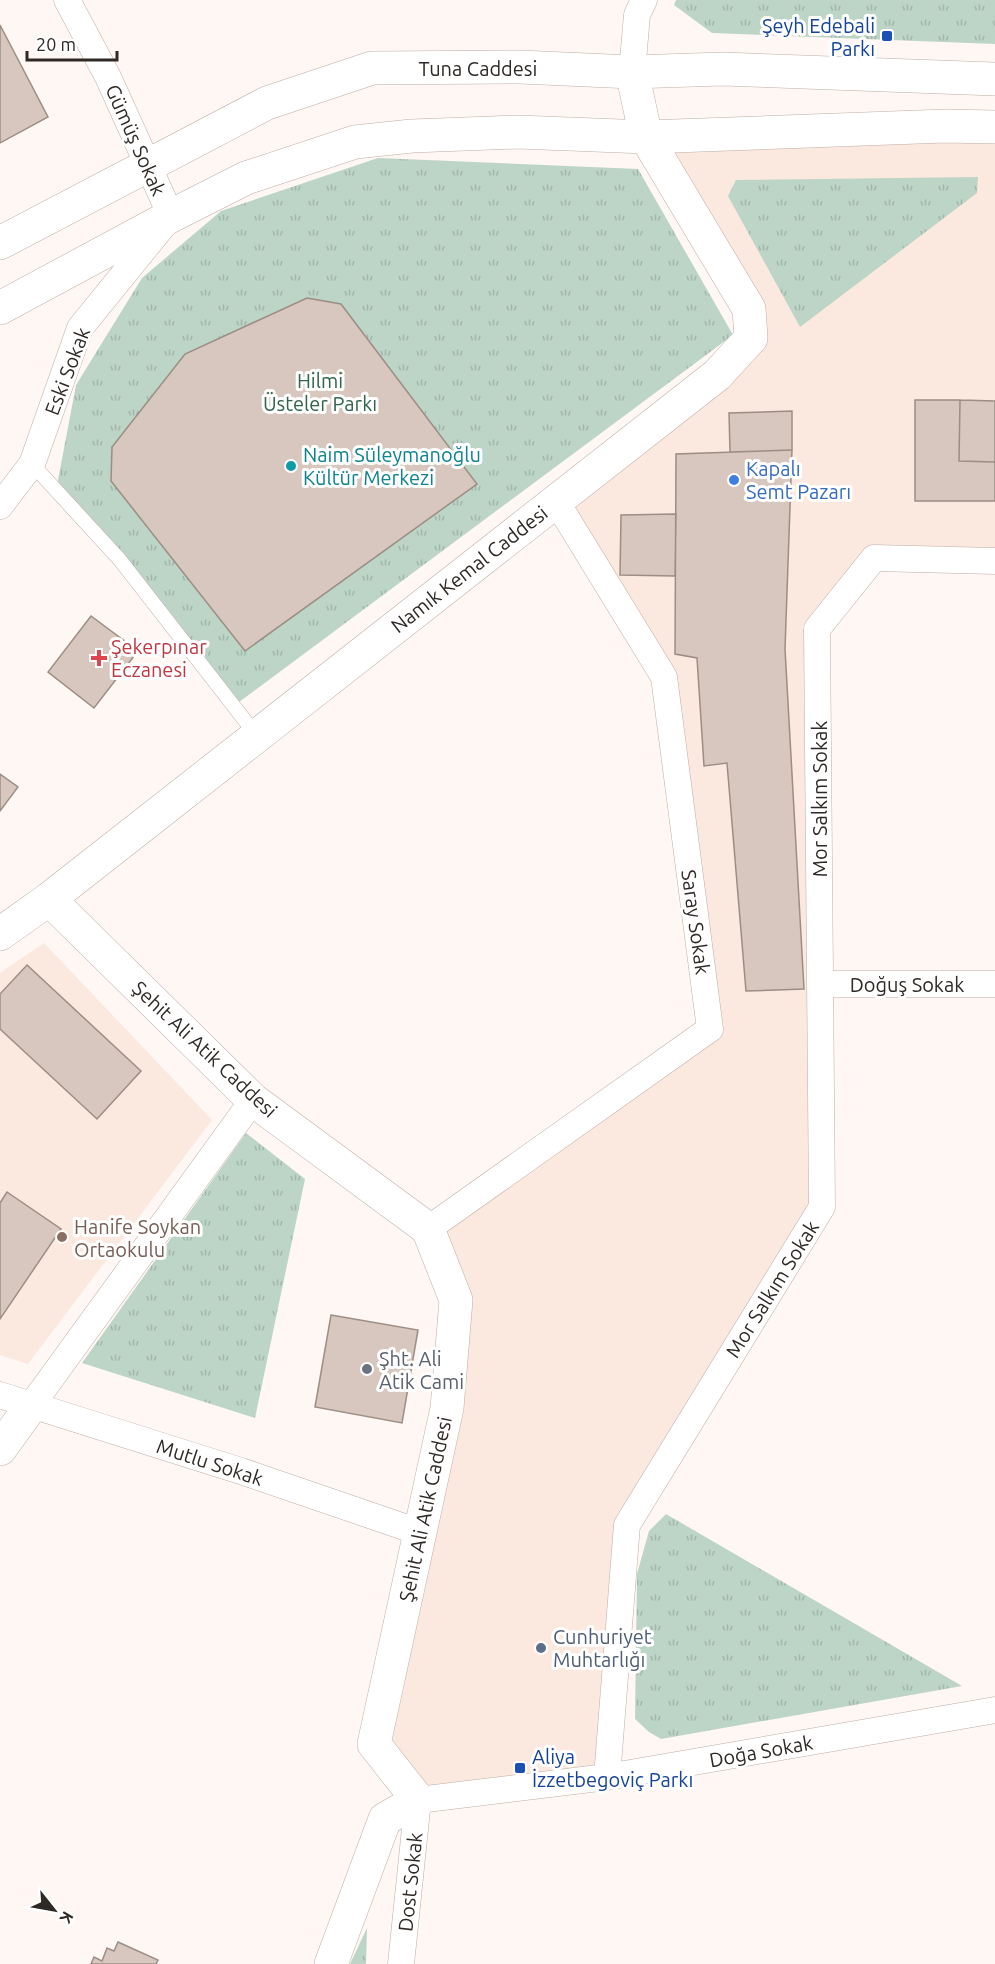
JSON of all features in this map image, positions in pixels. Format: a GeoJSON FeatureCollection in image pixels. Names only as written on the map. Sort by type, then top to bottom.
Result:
{"type":"FeatureCollection","features":[{"type":"Feature","properties":{"kind":"street","name":"Gümüş Sokak"},"geometry":{"type":"LineString","coordinates":[[67,0],[108,77],[171,216]]}},
{"type":"Feature","properties":{"kind":"street"},"geometry":{"type":"LineString","coordinates":[[632,72],[637,15],[644,0]]}},
{"type":"Feature","properties":{"kind":"street","name":"Tuna Caddesi"},"geometry":{"type":"LineString","coordinates":[[0,243],[267,103],[372,68],[520,67],[632,72],[722,69],[995,79]]}},
{"type":"Feature","properties":{"kind":"street","name":"Namık Kemal Caddesi"},"geometry":{"type":"LineString","coordinates":[[0,934],[49,899],[717,375],[751,338],[749,309],[646,137],[632,72]]}},
{"type":"Feature","properties":{"kind":"street"},"geometry":{"type":"LineString","coordinates":[[0,308],[246,178],[355,142],[412,136],[518,132],[646,137],[945,126],[995,127]]}},
{"type":"Feature","properties":{"kind":"street","name":"Eski Sokak"},"geometry":{"type":"LineString","coordinates":[[0,506],[33,464],[80,328],[171,216]]}},
{"type":"Feature","properties":{"kind":"street","name":"Saray Sokak"},"geometry":{"type":"LineString","coordinates":[[428,1229],[710,1029],[664,677],[556,501]]}},
{"type":"Feature","properties":{"kind":"street","name":"Mor Salkım Sokak"},"geometry":{"type":"LineString","coordinates":[[607,1777],[627,1525],[822,1207],[817,629],[874,558],[995,561]]}},
{"type":"Feature","properties":{"kind":"street","name":"Şehit Ali Atik Caddesi"},"geometry":{"type":"LineString","coordinates":[[49,899],[252,1100],[428,1229],[456,1300],[447,1408],[374,1744],[418,1800]]}},
{"type":"Feature","properties":{"kind":"street","name":"Doğuş Sokak"},"geometry":{"type":"LineString","coordinates":[[820,984],[995,984]]}},
{"type":"Feature","properties":{"kind":"street"},"geometry":{"type":"LineString","coordinates":[[0,1449],[252,1100]]}},
{"type":"Feature","properties":{"kind":"street","name":"Mutlu Sokak"},"geometry":{"type":"LineString","coordinates":[[0,1395],[241,1471],[419,1532]]}},
{"type":"Feature","properties":{"kind":"street","name":"Doğa Sokak"},"geometry":{"type":"LineString","coordinates":[[418,1800],[607,1777],[995,1710]]}},
{"type":"Feature","properties":{"kind":"street"},"geometry":{"type":"LineString","coordinates":[[331,1964],[385,1819],[418,1800]]}},
{"type":"Feature","properties":{"kind":"street","name":"Dost Sokak"},"geometry":{"type":"LineString","coordinates":[[401,1964],[418,1800]]}},
{"type":"Feature","properties":{"kind":"lane"},"geometry":{"type":"LineString","coordinates":[[33,464],[120,560],[258,736]]}},
{"type":"Feature","properties":{"kind":"shaded area"},"geometry":{"type":"Polygon","coordinates":[[[995,126],[995,563],[875,559],[820,631],[821,1206],[626,1521],[608,1777],[418,1802],[373,1747],[460,1296],[430,1227],[709,1029],[664,676],[553,506],[751,337],[639,134],[995,126]]]}},
{"type":"Feature","properties":{"kind":"shaded area","name":"Hanife Soykan Ortaokulu"},"geometry":{"type":"Polygon","coordinates":[[[44,943],[212,1120],[28,1364],[0,1355],[0,973],[44,943]]]}},
{"type":"Feature","properties":{"kind":"green space"},"geometry":{"type":"Polygon","coordinates":[[[676,0],[995,0],[995,44],[712,33],[674,5],[676,0]]]}},
{"type":"Feature","properties":{"kind":"green space","name":"Hilmi Üsteler Parkı"},"geometry":{"type":"Polygon","coordinates":[[[378,158],[638,169],[733,335],[235,705],[55,496],[76,385],[142,278],[221,211],[378,158]]]}},
{"type":"Feature","properties":{"kind":"green space"},"geometry":{"type":"Polygon","coordinates":[[[978,177],[977,193],[800,327],[728,196],[736,180],[978,177]]]}},
{"type":"Feature","properties":{"kind":"green space"},"geometry":{"type":"Polygon","coordinates":[[[246,1133],[305,1179],[255,1418],[82,1363],[246,1133]]]}},
{"type":"Feature","properties":{"kind":"green space"},"geometry":{"type":"Polygon","coordinates":[[[666,1514],[962,1686],[661,1739],[635,1719],[637,1574],[649,1531],[666,1514]]]}},
{"type":"Feature","properties":{"kind":"green space"},"geometry":{"type":"Polygon","coordinates":[[[367,1928],[366,1964],[350,1964],[367,1928]]]}},
{"type":"Feature","properties":{"kind":"building"},"geometry":{"type":"Polygon","coordinates":[[[0,25],[48,117],[0,143],[0,25]]]}},
{"type":"Feature","properties":{"kind":"building"},"geometry":{"type":"Polygon","coordinates":[[[307,298],[341,304],[477,484],[245,651],[111,481],[112,447],[185,354],[307,298]]]}},
{"type":"Feature","properties":{"kind":"building"},"geometry":{"type":"Polygon","coordinates":[[[915,400],[960,400],[959,461],[995,462],[995,501],[915,501],[915,400]]]}},
{"type":"Feature","properties":{"kind":"building"},"geometry":{"type":"Polygon","coordinates":[[[960,400],[995,401],[995,462],[959,461],[960,400]]]}},
{"type":"Feature","properties":{"kind":"building"},"geometry":{"type":"Polygon","coordinates":[[[792,411],[792,450],[730,452],[729,413],[792,411]]]}},
{"type":"Feature","properties":{"kind":"building"},"geometry":{"type":"Polygon","coordinates":[[[792,450],[785,649],[804,989],[746,991],[727,763],[704,766],[697,658],[675,654],[676,454],[792,450]]]}},
{"type":"Feature","properties":{"kind":"building"},"geometry":{"type":"Polygon","coordinates":[[[676,514],[675,576],[620,575],[621,515],[676,514]]]}},
{"type":"Feature","properties":{"kind":"building"},"geometry":{"type":"Polygon","coordinates":[[[91,616],[138,651],[94,708],[48,672],[91,616]]]}},
{"type":"Feature","properties":{"kind":"building"},"geometry":{"type":"Polygon","coordinates":[[[0,774],[18,787],[0,811],[0,774]]]}},
{"type":"Feature","properties":{"kind":"building"},"geometry":{"type":"Polygon","coordinates":[[[27,965],[141,1071],[97,1119],[0,1029],[0,994],[27,965]]]}},
{"type":"Feature","properties":{"kind":"building"},"geometry":{"type":"Polygon","coordinates":[[[7,1192],[61,1229],[0,1319],[0,1203],[7,1192]]]}},
{"type":"Feature","properties":{"kind":"building","name":"Şht. Ali Atik Cami"},"geometry":{"type":"Polygon","coordinates":[[[331,1315],[418,1330],[402,1423],[315,1407],[331,1315]]]}},
{"type":"Feature","properties":{"kind":"building"},"geometry":{"type":"Polygon","coordinates":[[[118,1942],[158,1960],[156,1964],[91,1964],[94,1957],[102,1961],[107,1948],[114,1951],[118,1942]]]}},
{"type":"Feature","properties":{"kind":"place","name":"Şeyh Edebali Parkı"},"geometry":{"type":"Point","coordinates":[887,36]}},
{"type":"Feature","properties":{"kind":"place","name":"Naim Süleymanoğlu Kültür Merkezi"},"geometry":{"type":"Point","coordinates":[291,466]}},
{"type":"Feature","properties":{"kind":"place","name":"Kapalı Semt Pazarı"},"geometry":{"type":"Point","coordinates":[734,480]}},
{"type":"Feature","properties":{"kind":"place","name":"Şekerpınar Eczanesi"},"geometry":{"type":"Point","coordinates":[99,658]}},
{"type":"Feature","properties":{"kind":"place","name":"Hanife Soykan Ortaokulu"},"geometry":{"type":"Point","coordinates":[62,1237]}},
{"type":"Feature","properties":{"kind":"place","name":"Şht. Ali Atik Cami"},"geometry":{"type":"Point","coordinates":[367,1369]}},
{"type":"Feature","properties":{"kind":"place","name":"Cunhuriyet Muhtarlığı"},"geometry":{"type":"Point","coordinates":[541,1648]}},
{"type":"Feature","properties":{"kind":"place","name":"Aliya İzzetbegoviç Parkı"},"geometry":{"type":"Point","coordinates":[520,1768]}}]}
